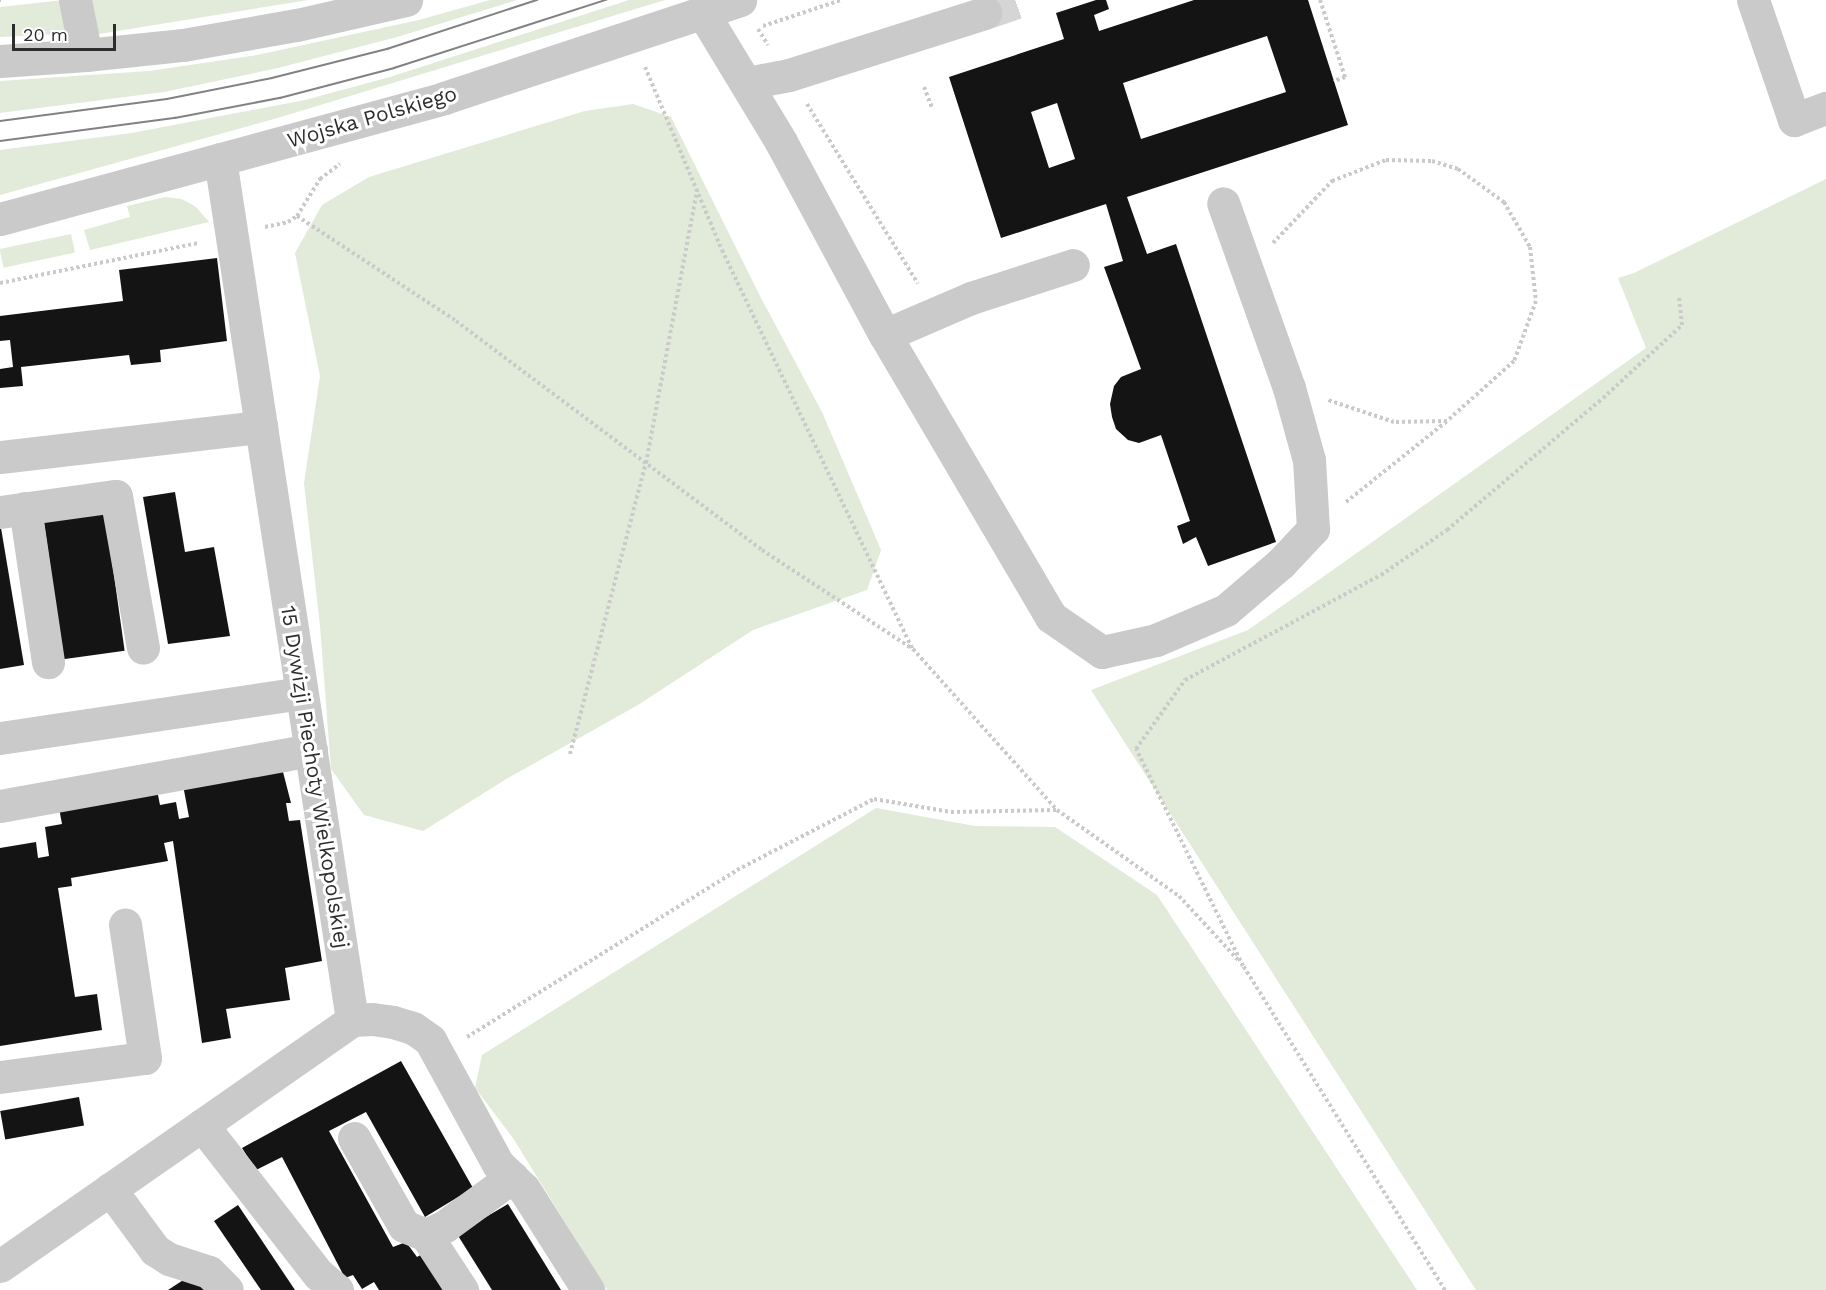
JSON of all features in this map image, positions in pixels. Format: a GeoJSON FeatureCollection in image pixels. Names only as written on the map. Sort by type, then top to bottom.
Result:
{"type":"FeatureCollection","features":[{"type":"Feature","properties":{"kind":"street"},"geometry":{"type":"LineString","coordinates":[[75,0],[86,56]]}},
{"type":"Feature","properties":{"kind":"street"},"geometry":{"type":"LineString","coordinates":[[0,61],[86,56],[244,35],[406,0]]}},
{"type":"Feature","properties":{"kind":"street","name":"Wojska Polskiego"},"geometry":{"type":"LineString","coordinates":[[0,219],[444,98],[740,0]]}},
{"type":"Feature","properties":{"kind":"street"},"geometry":{"type":"LineString","coordinates":[[1753,0],[1794,120],[1826,108]]}},
{"type":"Feature","properties":{"kind":"street"},"geometry":{"type":"LineString","coordinates":[[747,83],[789,75],[985,12]]}},
{"type":"Feature","properties":{"kind":"street"},"geometry":{"type":"LineString","coordinates":[[704,13],[747,83],[885,335],[1052,617],[1102,652],[1156,640],[1226,610],[1281,563],[1313,530],[1309,460],[1289,388],[1223,203]]}},
{"type":"Feature","properties":{"kind":"street","name":"15 Dywizji Piechoty Wielkopolskiej"},"geometry":{"type":"LineString","coordinates":[[220,159],[352,1020]]}},
{"type":"Feature","properties":{"kind":"street"},"geometry":{"type":"LineString","coordinates":[[885,335],[935,312],[1073,265]]}},
{"type":"Feature","properties":{"kind":"street"},"geometry":{"type":"LineString","coordinates":[[0,457],[261,427]]}},
{"type":"Feature","properties":{"kind":"street"},"geometry":{"type":"LineString","coordinates":[[48,662],[12,510],[116,496],[143,648]]}},
{"type":"Feature","properties":{"kind":"street"},"geometry":{"type":"LineString","coordinates":[[0,738],[302,693]]}},
{"type":"Feature","properties":{"kind":"street"},"geometry":{"type":"LineString","coordinates":[[0,806],[311,750]]}},
{"type":"Feature","properties":{"kind":"street"},"geometry":{"type":"LineString","coordinates":[[0,1077],[145,1058],[125,924]]}},
{"type":"Feature","properties":{"kind":"street"},"geometry":{"type":"LineString","coordinates":[[0,1266],[352,1020],[372,1018],[413,1028],[430,1040],[498,1164],[524,1189],[588,1290]]}},
{"type":"Feature","properties":{"kind":"street"},"geometry":{"type":"LineString","coordinates":[[202,1125],[318,1274],[337,1290]]}},
{"type":"Feature","properties":{"kind":"street"},"geometry":{"type":"LineString","coordinates":[[354,1138],[404,1226],[426,1234],[462,1290]]}},
{"type":"Feature","properties":{"kind":"street"},"geometry":{"type":"LineString","coordinates":[[426,1234],[445,1226],[512,1177]]}},
{"type":"Feature","properties":{"kind":"street"},"geometry":{"type":"LineString","coordinates":[[110,1189],[155,1250],[169,1259],[209,1272],[227,1290]]}},
{"type":"Feature","properties":{"kind":"path"},"geometry":{"type":"LineString","coordinates":[[721,42],[841,0]]}},
{"type":"Feature","properties":{"kind":"path"},"geometry":{"type":"LineString","coordinates":[[1320,0],[1345,77],[1334,81]]}},
{"type":"Feature","properties":{"kind":"path"},"geometry":{"type":"LineString","coordinates":[[757,28],[789,75],[935,312]]}},
{"type":"Feature","properties":{"kind":"path"},"geometry":{"type":"LineString","coordinates":[[634,69],[656,62]]}},
{"type":"Feature","properties":{"kind":"path"},"geometry":{"type":"LineString","coordinates":[[645,66],[722,250],[913,649]]}},
{"type":"Feature","properties":{"kind":"path"},"geometry":{"type":"LineString","coordinates":[[924,87],[932,108]]}},
{"type":"Feature","properties":{"kind":"path"},"geometry":{"type":"LineString","coordinates":[[1247,267],[1291,226],[1332,181],[1386,159],[1432,161],[1458,169],[1504,202],[1530,247],[1536,301],[1514,361],[1447,421],[1313,530]]}},
{"type":"Feature","properties":{"kind":"path"},"geometry":{"type":"LineString","coordinates":[[0,283],[185,246],[288,222],[297,216],[320,178],[332,168],[346,162]]}},
{"type":"Feature","properties":{"kind":"path"},"geometry":{"type":"LineString","coordinates":[[570,753],[646,463],[697,191]]}},
{"type":"Feature","properties":{"kind":"path"},"geometry":{"type":"LineString","coordinates":[[297,216],[456,321],[762,550],[913,649],[1057,810],[1179,896],[1243,966]]}},
{"type":"Feature","properties":{"kind":"path"},"geometry":{"type":"LineString","coordinates":[[1445,1290],[1243,966],[1136,749],[1185,680],[1381,575],[1447,530],[1603,398],[1682,325],[1679,296]]}},
{"type":"Feature","properties":{"kind":"path"},"geometry":{"type":"LineString","coordinates":[[1321,394],[1330,402],[1394,422],[1447,421]]}},
{"type":"Feature","properties":{"kind":"path"},"geometry":{"type":"LineString","coordinates":[[438,1055],[737,870],[874,799],[951,812],[1057,810]]}},
{"type":"Feature","properties":{"kind":"green space"},"geometry":{"type":"Polygon","coordinates":[[[64,0],[68,24],[62,34],[0,37],[0,7],[64,0]]]}},
{"type":"Feature","properties":{"kind":"green space"},"geometry":{"type":"Polygon","coordinates":[[[85,0],[308,0],[93,35],[85,0]]]}},
{"type":"Feature","properties":{"kind":"green space"},"geometry":{"type":"Polygon","coordinates":[[[490,0],[517,0],[397,37],[278,68],[164,92],[0,113],[0,81],[149,71],[257,55],[419,20],[490,0]]]}},
{"type":"Feature","properties":{"kind":"green space"},"geometry":{"type":"Polygon","coordinates":[[[629,0],[665,0],[281,117],[0,195],[0,150],[132,133],[305,100],[390,77],[629,0]]]}},
{"type":"Feature","properties":{"kind":"green space"},"geometry":{"type":"Polygon","coordinates":[[[633,104],[671,117],[761,298],[822,412],[881,550],[867,590],[753,630],[638,705],[508,778],[423,831],[364,815],[331,769],[320,626],[304,483],[320,376],[295,253],[322,205],[369,177],[585,111],[633,104]]]}},
{"type":"Feature","properties":{"kind":"green space"},"geometry":{"type":"Polygon","coordinates":[[[1826,179],[1826,1290],[1476,1290],[1091,690],[1248,630],[1646,348],[1618,278],[1634,273],[1826,179]]]}},
{"type":"Feature","properties":{"kind":"green space"},"geometry":{"type":"Polygon","coordinates":[[[165,197],[182,199],[196,207],[209,222],[90,250],[84,230],[130,217],[127,206],[165,197]]]}},
{"type":"Feature","properties":{"kind":"green space"},"geometry":{"type":"Polygon","coordinates":[[[71,234],[75,253],[4,268],[0,249],[71,234]]]}},
{"type":"Feature","properties":{"kind":"green space"},"geometry":{"type":"Polygon","coordinates":[[[876,808],[975,826],[1055,827],[1157,895],[1417,1290],[607,1290],[513,1138],[475,1088],[482,1055],[876,808]]]}},
{"type":"Feature","properties":{"kind":"building"},"geometry":{"type":"Polygon","coordinates":[[[1096,0],[1106,0],[1109,9],[1094,15],[1099,31],[1194,0],[1308,0],[1348,125],[1127,197],[1147,254],[1176,244],[1276,542],[1208,566],[1196,537],[1183,544],[1177,526],[1190,521],[1161,435],[1139,443],[1128,440],[1116,429],[1112,417],[1110,404],[1114,386],[1121,377],[1141,369],[1104,267],[1123,261],[1106,204],[1001,238],[949,77],[1064,39],[1056,13],[1096,0]],[[1267,36],[1123,83],[1141,139],[1286,92],[1267,36]],[[1057,103],[1031,112],[1049,168],[1075,159],[1057,103]]]}},
{"type":"Feature","properties":{"kind":"building"},"geometry":{"type":"Polygon","coordinates":[[[217,258],[227,341],[160,350],[161,362],[131,365],[129,355],[21,367],[23,386],[0,388],[0,369],[13,367],[10,340],[0,341],[0,316],[123,301],[119,270],[217,258]]]}},
{"type":"Feature","properties":{"kind":"building"},"geometry":{"type":"Polygon","coordinates":[[[175,492],[185,552],[214,547],[230,636],[168,644],[143,497],[175,492]]]}},
{"type":"Feature","properties":{"kind":"building"},"geometry":{"type":"Polygon","coordinates":[[[105,511],[125,651],[63,659],[44,520],[105,511]]]}},
{"type":"Feature","properties":{"kind":"building"},"geometry":{"type":"Polygon","coordinates":[[[0,522],[24,665],[0,669],[0,522]]]}},
{"type":"Feature","properties":{"kind":"building"},"geometry":{"type":"Polygon","coordinates":[[[282,768],[291,803],[286,803],[289,821],[300,820],[322,961],[285,968],[290,1000],[226,1009],[231,1038],[202,1043],[173,841],[164,843],[168,861],[71,878],[72,886],[58,888],[75,997],[97,994],[102,1030],[0,1046],[0,848],[36,842],[38,858],[49,856],[45,827],[62,824],[59,808],[157,790],[160,805],[176,802],[179,819],[189,817],[183,785],[282,768]]]}},
{"type":"Feature","properties":{"kind":"building"},"geometry":{"type":"Polygon","coordinates":[[[401,1061],[473,1188],[425,1217],[366,1112],[329,1131],[393,1247],[406,1242],[417,1257],[424,1253],[447,1290],[379,1290],[374,1282],[362,1289],[353,1275],[345,1278],[282,1157],[256,1170],[242,1148],[401,1061]]]}},
{"type":"Feature","properties":{"kind":"building"},"geometry":{"type":"Polygon","coordinates":[[[79,1097],[84,1126],[5,1139],[0,1111],[79,1097]]]}},
{"type":"Feature","properties":{"kind":"building"},"geometry":{"type":"Polygon","coordinates":[[[508,1204],[561,1290],[492,1290],[457,1234],[508,1204]]]}},
{"type":"Feature","properties":{"kind":"building"},"geometry":{"type":"Polygon","coordinates":[[[238,1205],[295,1290],[261,1290],[214,1221],[238,1205]]]}},
{"type":"Feature","properties":{"kind":"building"},"geometry":{"type":"Polygon","coordinates":[[[194,1273],[205,1290],[168,1290],[194,1273]]]}},
{"type":"Feature","properties":{"kind":"tunnel"},"geometry":{"type":"LineString","coordinates":[[985,13],[1023,0]]}},
{"type":"Feature","properties":{"kind":"tram line"},"geometry":{"type":"LineString","coordinates":[[0,121],[167,99],[272,78],[387,49],[537,0]]}},
{"type":"Feature","properties":{"kind":"tram line"},"geometry":{"type":"LineString","coordinates":[[0,141],[175,118],[280,98],[394,68],[606,0]]}}]}
